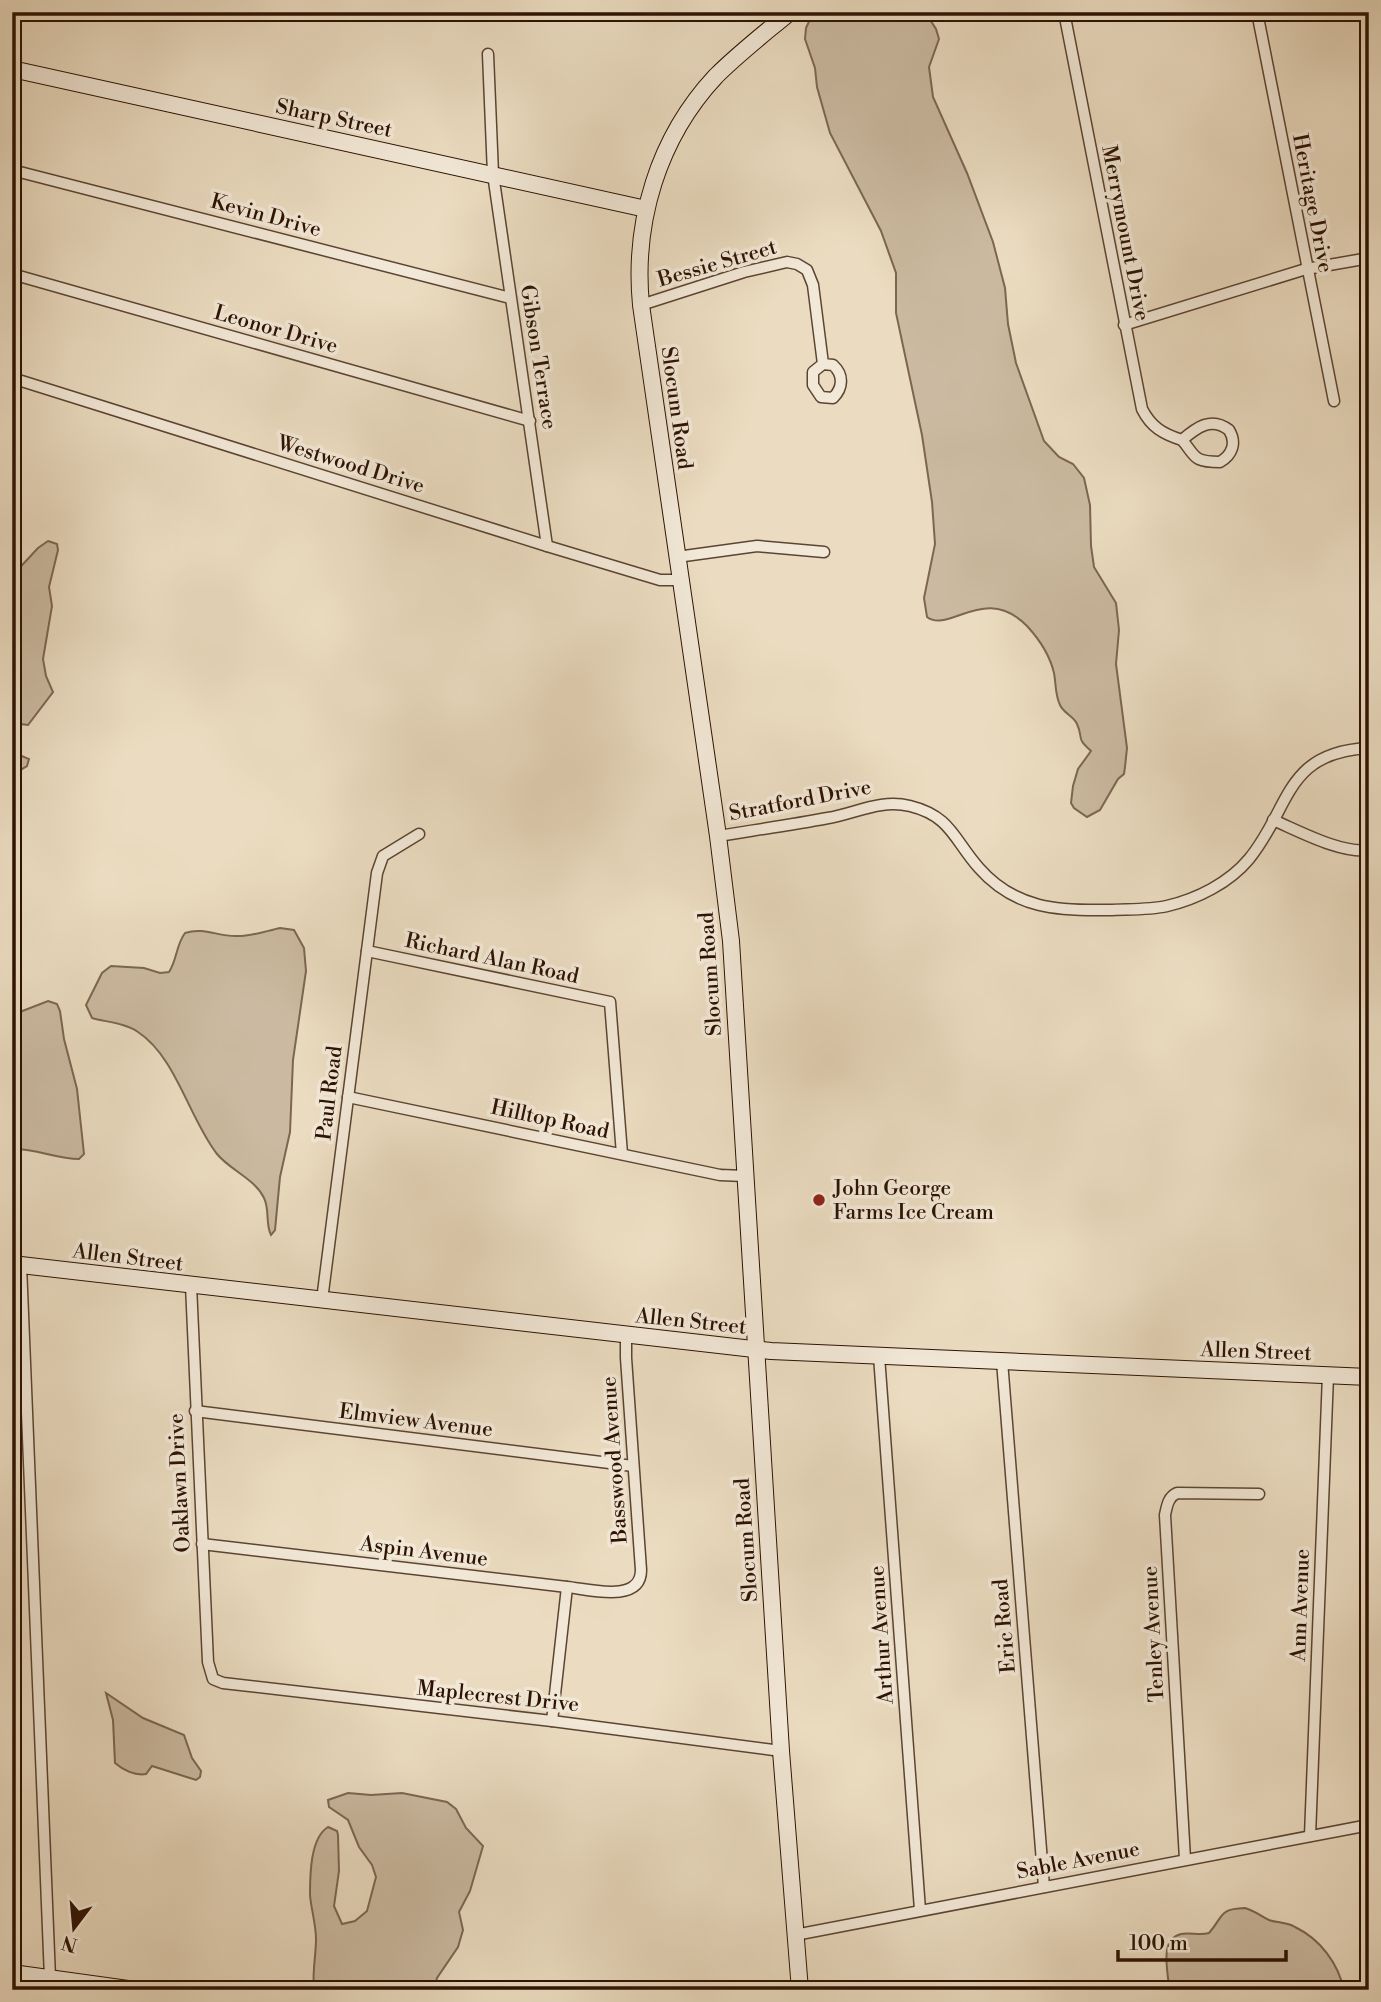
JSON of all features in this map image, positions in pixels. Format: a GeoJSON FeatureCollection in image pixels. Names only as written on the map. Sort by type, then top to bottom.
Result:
{"type":"FeatureCollection","features":[{"type":"Feature","properties":{"kind":"main road","name":"Slocum Road"},"geometry":{"type":"LineString","coordinates":[[789,12],[727,66],[692,106],[664,155],[646,209],[639,255],[641,305],[718,836],[730,941],[781,1751],[800,1990]]}},
{"type":"Feature","properties":{"kind":"main road","name":"Sharp Street"},"geometry":{"type":"LineString","coordinates":[[12,69],[646,209]]}},
{"type":"Feature","properties":{"kind":"main road","name":"Allen Street"},"geometry":{"type":"LineString","coordinates":[[16,1265],[756,1349],[1369,1377]]}},
{"type":"Feature","properties":{"kind":"main road"},"geometry":{"type":"LineString","coordinates":[[12,1973],[135,1990]]}},
{"type":"Feature","properties":{"kind":"street","name":"Merrymount Drive"},"geometry":{"type":"LineString","coordinates":[[1064,12],[1136,389],[1146,418],[1160,432],[1182,440],[1191,455],[1216,462],[1226,458],[1233,443],[1229,430],[1214,424],[1198,427],[1182,440]]}},
{"type":"Feature","properties":{"kind":"street","name":"Heritage Drive"},"geometry":{"type":"LineString","coordinates":[[1257,12],[1334,401]]}},
{"type":"Feature","properties":{"kind":"street","name":"Gibson Terrace"},"geometry":{"type":"LineString","coordinates":[[488,54],[493,174],[547,546]]}},
{"type":"Feature","properties":{"kind":"street","name":"Kevin Drive"},"geometry":{"type":"LineString","coordinates":[[12,170],[510,298]]}},
{"type":"Feature","properties":{"kind":"street"},"geometry":{"type":"LineString","coordinates":[[1124,326],[1306,269],[1369,258]]}},
{"type":"Feature","properties":{"kind":"street","name":"Bessie Street"},"geometry":{"type":"LineString","coordinates":[[641,305],[756,269],[787,262],[804,267],[813,285],[823,363]]}},
{"type":"Feature","properties":{"kind":"street","name":"Leonor Drive"},"geometry":{"type":"LineString","coordinates":[[12,274],[530,421]]}},
{"type":"Feature","properties":{"kind":"street","name":"Westwood Drive"},"geometry":{"type":"LineString","coordinates":[[12,378],[547,546],[660,580],[680,580]]}},
{"type":"Feature","properties":{"kind":"street"},"geometry":{"type":"LineString","coordinates":[[677,557],[757,546],[824,552]]}},
{"type":"Feature","properties":{"kind":"street","name":"Stratford Drive"},"geometry":{"type":"LineString","coordinates":[[718,836],[832,817],[875,804],[900,804],[926,811],[942,819],[982,871],[1001,888],[1046,908],[1068,911],[1165,906],[1183,901],[1228,880],[1254,853],[1288,790],[1310,766],[1334,754],[1369,748]]}},
{"type":"Feature","properties":{"kind":"street"},"geometry":{"type":"LineString","coordinates":[[1273,820],[1341,847],[1357,851],[1369,850]]}},
{"type":"Feature","properties":{"kind":"street","name":"Paul Road"},"geometry":{"type":"LineString","coordinates":[[322,1300],[374,890],[383,856],[419,834]]}},
{"type":"Feature","properties":{"kind":"street","name":"Richard Alan Road"},"geometry":{"type":"LineString","coordinates":[[367,951],[611,1002],[622,1154]]}},
{"type":"Feature","properties":{"kind":"street","name":"Hilltop Road"},"geometry":{"type":"LineString","coordinates":[[348,1097],[720,1175],[745,1176]]}},
{"type":"Feature","properties":{"kind":"street"},"geometry":{"type":"LineString","coordinates":[[16,1265],[50,1978]]}},
{"type":"Feature","properties":{"kind":"street","name":"Oaklawn Drive"},"geometry":{"type":"LineString","coordinates":[[191,1285],[208,1662],[213,1679]]}},
{"type":"Feature","properties":{"kind":"street","name":"Basswood Avenue"},"geometry":{"type":"LineString","coordinates":[[626,1335],[641,1570],[639,1582]]}},
{"type":"Feature","properties":{"kind":"street","name":"Arthur Avenue"},"geometry":{"type":"LineString","coordinates":[[879,1356],[920,1910]]}},
{"type":"Feature","properties":{"kind":"street","name":"Eric Road"},"geometry":{"type":"LineString","coordinates":[[1002,1362],[1044,1887]]}},
{"type":"Feature","properties":{"kind":"street","name":"Ann Avenue"},"geometry":{"type":"LineString","coordinates":[[1310,1836],[1328,1375]]}},
{"type":"Feature","properties":{"kind":"street","name":"Elmview Avenue"},"geometry":{"type":"LineString","coordinates":[[195,1411],[633,1466]]}},
{"type":"Feature","properties":{"kind":"street","name":"Tenley Avenue"},"geometry":{"type":"LineString","coordinates":[[1185,1859],[1166,1510],[1169,1500],[1177,1493],[1259,1494]]}},
{"type":"Feature","properties":{"kind":"street","name":"Aspin Avenue"},"geometry":{"type":"LineString","coordinates":[[202,1544],[616,1592],[633,1589],[639,1582]]}},
{"type":"Feature","properties":{"kind":"street"},"geometry":{"type":"LineString","coordinates":[[552,1721],[566,1587]]}},
{"type":"Feature","properties":{"kind":"street","name":"Maplecrest Drive"},"geometry":{"type":"LineString","coordinates":[[213,1679],[223,1683],[781,1751]]}},
{"type":"Feature","properties":{"kind":"street","name":"Sable Avenue"},"geometry":{"type":"LineString","coordinates":[[795,1935],[1369,1825]]}},
{"type":"Feature","properties":{"kind":"shaded area"},"geometry":{"type":"Polygon","coordinates":[[[817,12],[925,12],[936,29],[939,39],[929,67],[933,97],[967,173],[993,242],[1005,288],[1008,324],[1016,363],[1044,441],[1059,457],[1073,464],[1084,478],[1090,505],[1094,567],[1116,603],[1119,630],[1116,664],[1127,748],[1125,767],[1124,774],[1118,779],[1100,810],[1087,817],[1071,803],[1078,769],[1091,751],[1081,740],[1076,721],[1060,705],[1050,660],[1027,626],[1012,614],[997,609],[983,609],[946,620],[936,621],[927,617],[924,598],[935,544],[932,502],[922,435],[896,313],[896,273],[881,231],[830,133],[817,87],[815,68],[805,39],[806,28],[812,15],[817,12]]]}},
{"type":"Feature","properties":{"kind":"shaded area"},"geometry":{"type":"Polygon","coordinates":[[[48,541],[57,544],[58,550],[49,587],[52,606],[43,659],[53,692],[28,725],[12,723],[12,576],[48,541]]]}},
{"type":"Feature","properties":{"kind":"shaded area"},"geometry":{"type":"Polygon","coordinates":[[[12,752],[29,759],[27,766],[12,775],[12,752]]]}},
{"type":"Feature","properties":{"kind":"shaded area"},"geometry":{"type":"Polygon","coordinates":[[[280,928],[294,930],[304,948],[306,971],[293,1060],[290,1132],[280,1177],[275,1230],[271,1235],[267,1207],[260,1191],[217,1154],[172,1072],[151,1043],[133,1029],[92,1018],[86,1005],[102,973],[111,966],[169,972],[185,933],[204,931],[241,936],[280,928]]]}},
{"type":"Feature","properties":{"kind":"shaded area"},"geometry":{"type":"Polygon","coordinates":[[[48,1001],[57,1004],[60,1011],[77,1089],[84,1154],[79,1159],[12,1149],[12,1015],[48,1001]]]}},
{"type":"Feature","properties":{"kind":"shaded area"},"geometry":{"type":"Polygon","coordinates":[[[106,1693],[143,1718],[184,1735],[192,1758],[201,1771],[200,1777],[196,1780],[152,1766],[146,1774],[138,1774],[115,1763],[113,1720],[106,1693]]]}},
{"type":"Feature","properties":{"kind":"shaded area"},"geometry":{"type":"Polygon","coordinates":[[[348,1793],[402,1793],[447,1802],[456,1809],[466,1828],[483,1846],[470,1891],[459,1912],[463,1930],[458,1947],[437,1978],[434,1990],[314,1989],[316,1939],[310,1878],[314,1848],[322,1832],[328,1827],[337,1831],[338,1835],[339,1871],[334,1906],[342,1924],[355,1921],[367,1911],[376,1877],[348,1820],[329,1807],[328,1800],[348,1793]]]}},
{"type":"Feature","properties":{"kind":"shaded area"},"geometry":{"type":"Polygon","coordinates":[[[1245,1908],[1269,1920],[1292,1925],[1312,1938],[1332,1961],[1344,1990],[1169,1990],[1166,1958],[1169,1943],[1174,1937],[1181,1934],[1209,1933],[1222,1914],[1245,1908]]]}},
{"type":"Feature","properties":{"kind":"place","name":"John George Farms Ice Cream"},"geometry":{"type":"Point","coordinates":[819,1200]}}]}
